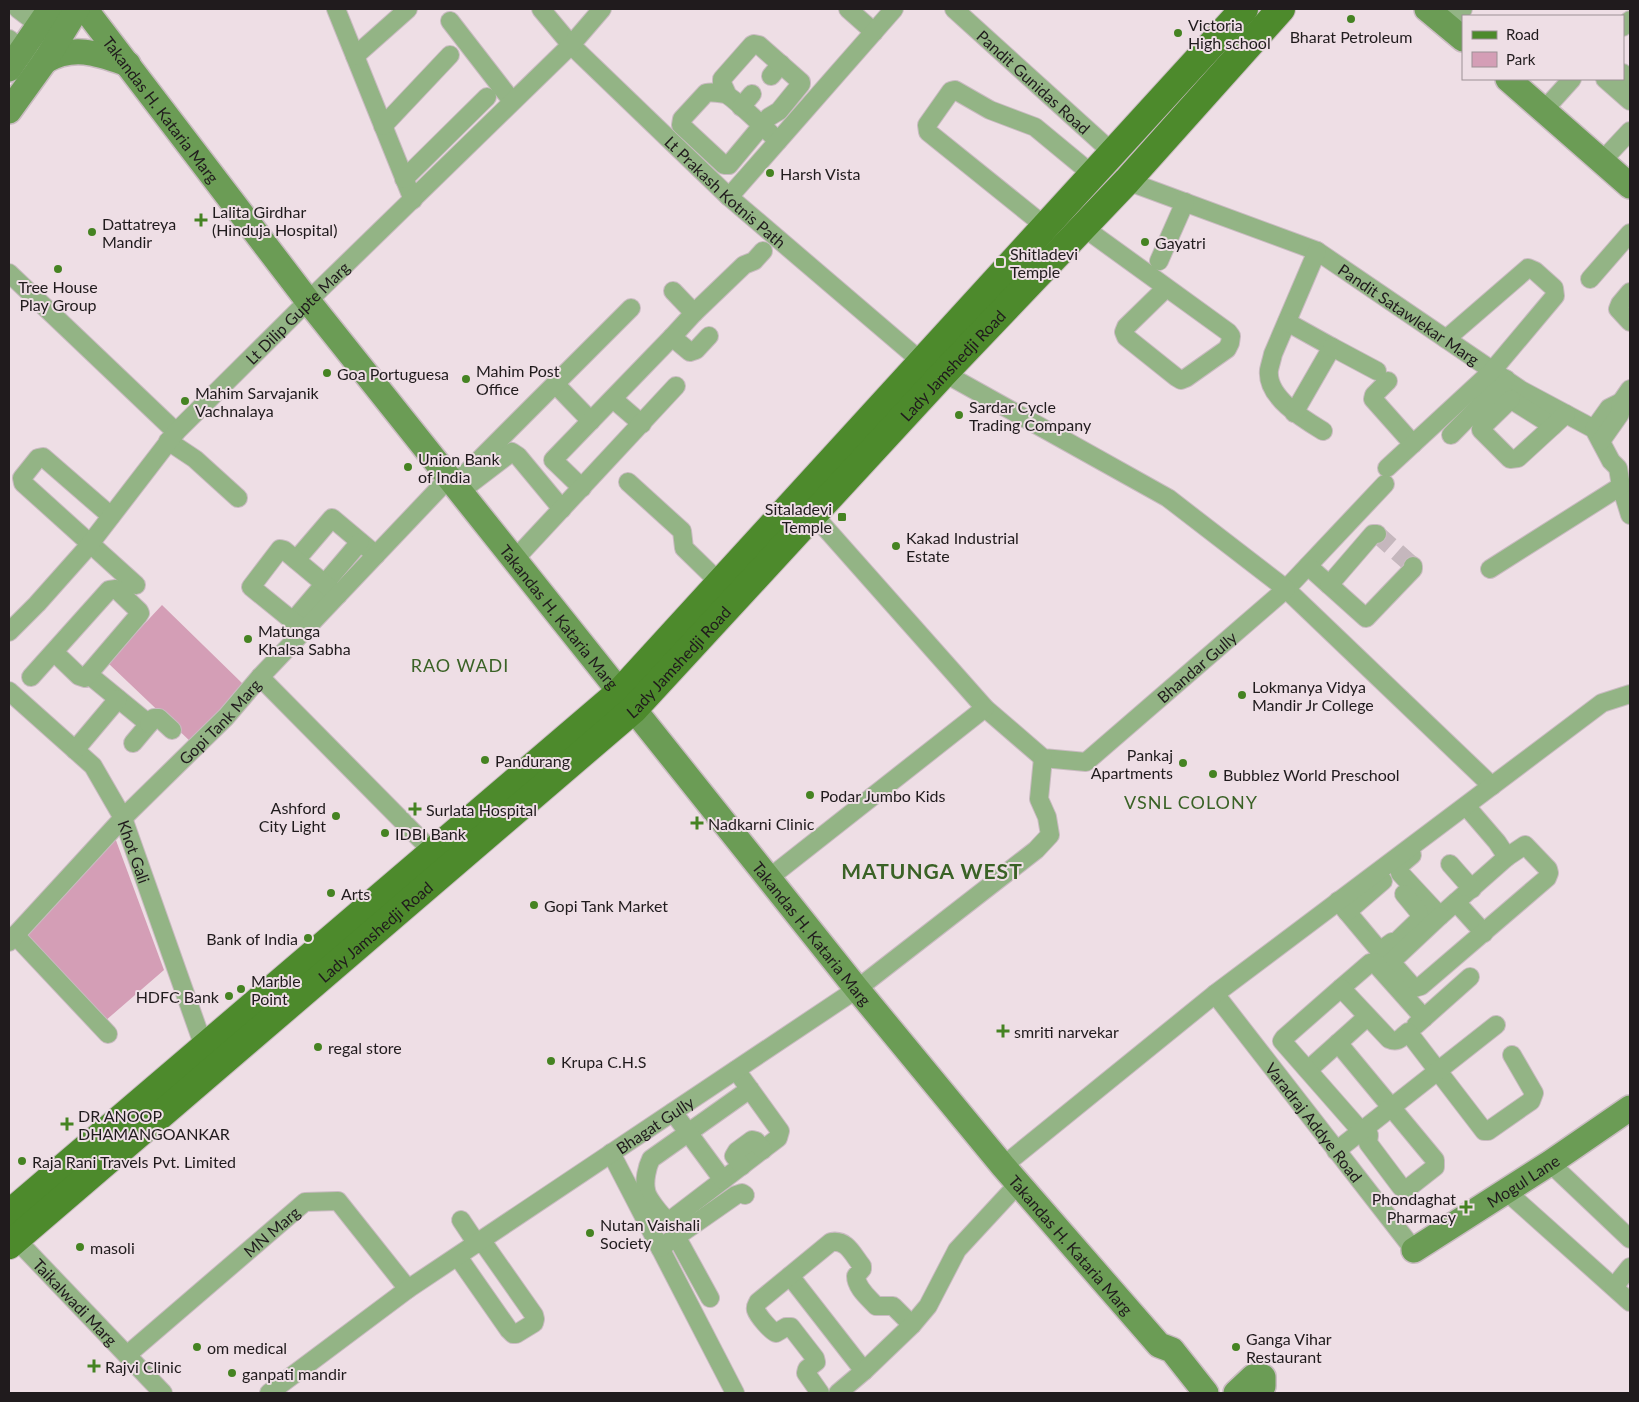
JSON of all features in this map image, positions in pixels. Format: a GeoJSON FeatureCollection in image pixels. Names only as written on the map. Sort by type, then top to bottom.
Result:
{"type":"FeatureCollection","features":[{"type":"Feature","properties":{"kind":"main road"},"geometry":{"type":"LineString","coordinates":[[9,109],[43,63],[76,9]]}},
{"type":"Feature","properties":{"kind":"main road","name":"Takandas H. Kataria Marg"},"geometry":{"type":"LineString","coordinates":[[85,9],[308,302],[857,989],[1010,1175],[1159,1346],[1172,1350],[1206,1393]]}},
{"type":"Feature","properties":{"kind":"main road","name":"Lady Jamshedji Road"},"geometry":{"type":"LineString","coordinates":[[11,1232],[627,700],[813,514],[1046,227],[1244,9]]}},
{"type":"Feature","properties":{"kind":"main road","name":"Lady Jamshedji Road"},"geometry":{"type":"LineString","coordinates":[[11,1232],[204,1047],[433,852],[627,700],[720,583],[933,367],[1083,227],[1127,181],[1281,9]]}},
{"type":"Feature","properties":{"kind":"main road"},"geometry":{"type":"LineString","coordinates":[[13,53],[44,17]]}},
{"type":"Feature","properties":{"kind":"main road"},"geometry":{"type":"LineString","coordinates":[[43,63],[57,54],[75,51],[94,52],[128,64]]}},
{"type":"Feature","properties":{"kind":"main road"},"geometry":{"type":"LineString","coordinates":[[1509,80],[1630,186]]}},
{"type":"Feature","properties":{"kind":"main road","name":"Mogul Lane"},"geometry":{"type":"LineString","coordinates":[[1414,1250],[1630,1111]]}},
{"type":"Feature","properties":{"kind":"main road"},"geometry":{"type":"LineString","coordinates":[[1159,1346],[1159,1359],[1185,1393]]}},
{"type":"Feature","properties":{"kind":"main road"},"geometry":{"type":"LineString","coordinates":[[1236,1393],[1253,1377],[1259,1385]]}},
{"type":"Feature","properties":{"kind":"street"},"geometry":{"type":"LineString","coordinates":[[18,9],[44,17]]}},
{"type":"Feature","properties":{"kind":"street"},"geometry":{"type":"LineString","coordinates":[[336,9],[412,200]]}},
{"type":"Feature","properties":{"kind":"street"},"geometry":{"type":"LineString","coordinates":[[355,56],[408,9]]}},
{"type":"Feature","properties":{"kind":"street","name":"Lt Prakash Kotnis Path"},"geometry":{"type":"LineString","coordinates":[[541,9],[571,45],[729,197],[933,367]]}},
{"type":"Feature","properties":{"kind":"street","name":"Lt Dilip Gupte Marg"},"geometry":{"type":"LineString","coordinates":[[9,632],[37,604],[108,513],[172,437],[571,45],[602,9]]}},
{"type":"Feature","properties":{"kind":"street"},"geometry":{"type":"LineString","coordinates":[[848,9],[874,32]]}},
{"type":"Feature","properties":{"kind":"street"},"geometry":{"type":"LineString","coordinates":[[729,197],[894,9]]}},
{"type":"Feature","properties":{"kind":"street","name":"Pandit Gunidas Road"},"geometry":{"type":"LineString","coordinates":[[954,9],[1113,153]]}},
{"type":"Feature","properties":{"kind":"street"},"geometry":{"type":"LineString","coordinates":[[450,21],[512,101]]}},
{"type":"Feature","properties":{"kind":"street"},"geometry":{"type":"LineString","coordinates":[[727,94],[722,79],[754,44],[758,44],[776,70],[801,82],[779,111],[771,115],[761,126],[729,166],[726,166],[681,125],[682,120],[706,93],[727,94],[746,100],[761,126],[778,141]]}},
{"type":"Feature","properties":{"kind":"street"},"geometry":{"type":"LineString","coordinates":[[13,53],[43,63]]}},
{"type":"Feature","properties":{"kind":"street"},"geometry":{"type":"LineString","coordinates":[[383,126],[450,55]]}},
{"type":"Feature","properties":{"kind":"street"},"geometry":{"type":"LineString","coordinates":[[1544,110],[1571,80]]}},
{"type":"Feature","properties":{"kind":"street"},"geometry":{"type":"LineString","coordinates":[[1607,80],[1630,101]]}},
{"type":"Feature","properties":{"kind":"street"},"geometry":{"type":"LineString","coordinates":[[1046,227],[928,132],[927,125],[951,91],[955,90],[990,110],[1035,127],[1093,175]]}},
{"type":"Feature","properties":{"kind":"street"},"geometry":{"type":"LineString","coordinates":[[404,179],[487,97]]}},
{"type":"Feature","properties":{"kind":"street"},"geometry":{"type":"LineString","coordinates":[[1602,161],[1630,131]]}},
{"type":"Feature","properties":{"kind":"street","name":"Pandit Satawlekar Marg"},"geometry":{"type":"LineString","coordinates":[[1127,181],[1317,250],[1446,339],[1498,380],[1601,430]]}},
{"type":"Feature","properties":{"kind":"street"},"geometry":{"type":"LineString","coordinates":[[1159,261],[1185,202]]}},
{"type":"Feature","properties":{"kind":"street"},"geometry":{"type":"LineString","coordinates":[[1083,227],[1228,332],[1231,336],[1227,349],[1181,380],[1126,337],[1124,332],[1166,288]]}},
{"type":"Feature","properties":{"kind":"street"},"geometry":{"type":"LineString","coordinates":[[1590,279],[1630,233]]}},
{"type":"Feature","properties":{"kind":"street"},"geometry":{"type":"LineString","coordinates":[[536,477],[694,313],[744,265],[754,262],[763,250]]}},
{"type":"Feature","properties":{"kind":"street"},"geometry":{"type":"LineString","coordinates":[[1317,250],[1273,354],[1269,372],[1272,385],[1281,399],[1294,412],[1322,431]]}},
{"type":"Feature","properties":{"kind":"street"},"geometry":{"type":"LineString","coordinates":[[1446,339],[1523,270],[1528,268],[1536,271],[1551,284],[1556,292],[1498,380],[1451,435]]}},
{"type":"Feature","properties":{"kind":"street"},"geometry":{"type":"LineString","coordinates":[[9,273],[172,437],[238,498]]}},
{"type":"Feature","properties":{"kind":"street"},"geometry":{"type":"LineString","coordinates":[[673,291],[694,313]]}},
{"type":"Feature","properties":{"kind":"street"},"geometry":{"type":"LineString","coordinates":[[1630,292],[1618,309],[1630,322]]}},
{"type":"Feature","properties":{"kind":"street"},"geometry":{"type":"LineString","coordinates":[[454,485],[631,308]]}},
{"type":"Feature","properties":{"kind":"street"},"geometry":{"type":"LineString","coordinates":[[1287,322],[1382,376],[1373,399],[1413,444]]}},
{"type":"Feature","properties":{"kind":"street"},"geometry":{"type":"LineString","coordinates":[[672,337],[690,352],[696,350],[709,336]]}},
{"type":"Feature","properties":{"kind":"street"},"geometry":{"type":"LineString","coordinates":[[1294,412],[1332,347]]}},
{"type":"Feature","properties":{"kind":"street"},"geometry":{"type":"LineString","coordinates":[[933,367],[1168,498],[1286,589],[1492,786]]}},
{"type":"Feature","properties":{"kind":"street"},"geometry":{"type":"LineString","coordinates":[[1498,380],[1511,399],[1553,426]]}},
{"type":"Feature","properties":{"kind":"street","name":"Bhandar Gully"},"geometry":{"type":"LineString","coordinates":[[1043,758],[1086,762],[1286,589],[1413,444],[1498,380]]}},
{"type":"Feature","properties":{"kind":"street"},"geometry":{"type":"LineString","coordinates":[[515,559],[676,386]]}},
{"type":"Feature","properties":{"kind":"street"},"geometry":{"type":"LineString","coordinates":[[561,390],[591,421]]}},
{"type":"Feature","properties":{"kind":"street"},"geometry":{"type":"LineString","coordinates":[[1626,396],[1609,408],[1601,430],[1621,458],[1618,468],[1621,486],[1630,514]]}},
{"type":"Feature","properties":{"kind":"street"},"geometry":{"type":"LineString","coordinates":[[613,399],[642,424]]}},
{"type":"Feature","properties":{"kind":"street"},"geometry":{"type":"LineString","coordinates":[[1511,399],[1481,430],[1507,457],[1514,459],[1518,458],[1566,414]]}},
{"type":"Feature","properties":{"kind":"street"},"geometry":{"type":"LineString","coordinates":[[454,485],[512,452],[515,453],[562,509]]}},
{"type":"Feature","properties":{"kind":"street"},"geometry":{"type":"LineString","coordinates":[[108,513],[43,457],[38,458],[22,478],[24,483],[136,585]]}},
{"type":"Feature","properties":{"kind":"street"},"geometry":{"type":"LineString","coordinates":[[553,460],[582,488]]}},
{"type":"Feature","properties":{"kind":"street"},"geometry":{"type":"LineString","coordinates":[[628,482],[682,531],[684,548],[720,583]]}},
{"type":"Feature","properties":{"kind":"street","name":"Gopi Tank Marg"},"geometry":{"type":"LineString","coordinates":[[12,939],[123,818],[226,717],[260,677],[298,626],[331,589],[376,554],[454,485]]}},
{"type":"Feature","properties":{"kind":"street"},"geometry":{"type":"LineString","coordinates":[[1490,569],[1621,486]]}},
{"type":"Feature","properties":{"kind":"street"},"geometry":{"type":"LineString","coordinates":[[813,514],[985,708],[1043,758]]}},
{"type":"Feature","properties":{"kind":"street"},"geometry":{"type":"LineString","coordinates":[[296,560],[332,518],[376,554]]}},
{"type":"Feature","properties":{"kind":"street"},"geometry":{"type":"LineString","coordinates":[[1328,585],[1373,534],[1377,534]]}},
{"type":"Feature","properties":{"kind":"street"},"geometry":{"type":"LineString","coordinates":[[298,626],[250,587],[280,549],[284,550],[331,589],[360,542]]}},
{"type":"Feature","properties":{"kind":"street"},"geometry":{"type":"LineString","coordinates":[[1308,566],[1366,618],[1406,576],[1413,566]]}},
{"type":"Feature","properties":{"kind":"street"},"geometry":{"type":"LineString","coordinates":[[31,677],[109,590],[116,589],[140,613],[84,678],[81,678],[54,652]]}},
{"type":"Feature","properties":{"kind":"street"},"geometry":{"type":"LineString","coordinates":[[88,674],[148,724]]}},
{"type":"Feature","properties":{"kind":"street"},"geometry":{"type":"LineString","coordinates":[[260,677],[433,852]]}},
{"type":"Feature","properties":{"kind":"street","name":"Khot Gali"},"geometry":{"type":"LineString","coordinates":[[9,691],[93,766],[123,818],[204,1047]]}},
{"type":"Feature","properties":{"kind":"street"},"geometry":{"type":"LineString","coordinates":[[838,1393],[864,1372],[912,1325],[928,1306],[957,1250],[1010,1175],[1215,994],[1342,907],[1469,809],[1492,786],[1602,703],[1630,694]]}},
{"type":"Feature","properties":{"kind":"street"},"geometry":{"type":"LineString","coordinates":[[75,750],[118,699]]}},
{"type":"Feature","properties":{"kind":"street"},"geometry":{"type":"LineString","coordinates":[[769,878],[985,708]]}},
{"type":"Feature","properties":{"kind":"street"},"geometry":{"type":"LineString","coordinates":[[133,743],[154,718],[159,718],[172,730]]}},
{"type":"Feature","properties":{"kind":"street","name":"Bhagat Gully"},"geometry":{"type":"LineString","coordinates":[[269,1393],[408,1289],[857,989],[1036,850],[1050,835],[1047,817],[1039,799],[1043,758]]}},
{"type":"Feature","properties":{"kind":"street"},"geometry":{"type":"LineString","coordinates":[[1469,809],[1507,857]]}},
{"type":"Feature","properties":{"kind":"street"},"geometry":{"type":"LineString","coordinates":[[1440,916],[1400,873],[1399,866],[1458,819],[1467,817],[1469,809]]}},
{"type":"Feature","properties":{"kind":"street"},"geometry":{"type":"LineString","coordinates":[[1525,845],[1548,869],[1549,874],[1547,878],[1421,986],[1414,988],[1391,962],[1507,857],[1525,845]]}},
{"type":"Feature","properties":{"kind":"street"},"geometry":{"type":"LineString","coordinates":[[1450,864],[1472,889]]}},
{"type":"Feature","properties":{"kind":"street"},"geometry":{"type":"LineString","coordinates":[[1342,907],[1379,950],[1397,941],[1417,922],[1420,915],[1385,872]]}},
{"type":"Feature","properties":{"kind":"street"},"geometry":{"type":"LineString","coordinates":[[1456,902],[1484,932]]}},
{"type":"Feature","properties":{"kind":"street"},"geometry":{"type":"LineString","coordinates":[[12,939],[108,1034]]}},
{"type":"Feature","properties":{"kind":"street"},"geometry":{"type":"LineString","coordinates":[[1338,1043],[1435,1160],[1436,1164],[1433,1169],[1407,1189],[1401,1187],[1368,1143],[1368,1135],[1283,1042],[1283,1039],[1370,963],[1374,962],[1424,1018]]}},
{"type":"Feature","properties":{"kind":"street"},"geometry":{"type":"LineString","coordinates":[[1342,988],[1367,1017],[1389,1039],[1394,1041],[1399,1040],[1470,977]]}},
{"type":"Feature","properties":{"kind":"street","name":"Varadraj Addye Road"},"geometry":{"type":"LineString","coordinates":[[1215,994],[1414,1250]]}},
{"type":"Feature","properties":{"kind":"street"},"geometry":{"type":"LineString","coordinates":[[1308,1070],[1367,1017]]}},
{"type":"Feature","properties":{"kind":"street"},"geometry":{"type":"LineString","coordinates":[[1336,1151],[1496,1025]]}},
{"type":"Feature","properties":{"kind":"street"},"geometry":{"type":"LineString","coordinates":[[1408,1032],[1484,1131],[1488,1131],[1531,1102],[1533,1098],[1534,1093],[1512,1055]]}},
{"type":"Feature","properties":{"kind":"street"},"geometry":{"type":"LineString","coordinates":[[736,1070],[750,1089],[780,1131],[778,1138],[667,1220],[647,1195],[648,1164],[651,1159],[750,1089]]}},
{"type":"Feature","properties":{"kind":"street"},"geometry":{"type":"LineString","coordinates":[[674,1112],[723,1180]]}},
{"type":"Feature","properties":{"kind":"street"},"geometry":{"type":"LineString","coordinates":[[611,1154],[735,1393]]}},
{"type":"Feature","properties":{"kind":"street"},"geometry":{"type":"LineString","coordinates":[[1550,1163],[1630,1239]]}},
{"type":"Feature","properties":{"kind":"street"},"geometry":{"type":"LineString","coordinates":[[1506,1191],[1630,1302]]}},
{"type":"Feature","properties":{"kind":"street"},"geometry":{"type":"LineString","coordinates":[[660,1248],[736,1195],[745,1194]]}},
{"type":"Feature","properties":{"kind":"street","name":"MN Marg"},"geometry":{"type":"LineString","coordinates":[[127,1355],[305,1202],[338,1201],[408,1289]]}},
{"type":"Feature","properties":{"kind":"street"},"geometry":{"type":"LineString","coordinates":[[458,1257],[513,1334],[534,1322],[534,1315],[494,1257],[461,1220]]}},
{"type":"Feature","properties":{"kind":"street","name":"Taikalwadi Marg"},"geometry":{"type":"LineString","coordinates":[[11,1232],[163,1393]]}},
{"type":"Feature","properties":{"kind":"street"},"geometry":{"type":"LineString","coordinates":[[676,1236],[713,1296],[692,1310]]}},
{"type":"Feature","properties":{"kind":"street"},"geometry":{"type":"LineString","coordinates":[[820,1393],[806,1373],[807,1369],[816,1362],[815,1358],[791,1327],[786,1326],[774,1333],[756,1311],[756,1306],[758,1302],[831,1242],[841,1242],[862,1266],[862,1269],[856,1276],[856,1281],[876,1306],[893,1306],[912,1325]]}},
{"type":"Feature","properties":{"kind":"street"},"geometry":{"type":"LineString","coordinates":[[469,1274],[494,1257]]}},
{"type":"Feature","properties":{"kind":"street"},"geometry":{"type":"LineString","coordinates":[[1614,1287],[1630,1267]]}},
{"type":"Feature","properties":{"kind":"street"},"geometry":{"type":"LineString","coordinates":[[790,1276],[864,1372]]}},
{"type":"Feature","properties":{"kind":"green space"},"geometry":{"type":"Polygon","coordinates":[[[162,605],[244,685],[192,743],[108,663],[162,605]]]}},
{"type":"Feature","properties":{"kind":"green space"},"geometry":{"type":"Polygon","coordinates":[[[114,835],[164,970],[105,1021],[25,937],[114,835]]]}},
{"type":"Feature","properties":{"kind":"tunnel"},"geometry":{"type":"LineString","coordinates":[[1377,534],[1413,566]]}},
{"type":"Feature","properties":{"kind":"place","name":"Bharat Petroleum"},"geometry":{"type":"Point","coordinates":[1351,19]}},
{"type":"Feature","properties":{"kind":"place","name":"Victoria High school"},"geometry":{"type":"Point","coordinates":[1178,33]}},
{"type":"Feature","properties":{"kind":"place","name":"Harsh Vista"},"geometry":{"type":"Point","coordinates":[770,173]}},
{"type":"Feature","properties":{"kind":"place","name":"Lalita Girdhar (Hinduja Hospital)"},"geometry":{"type":"Point","coordinates":[201,220]}},
{"type":"Feature","properties":{"kind":"place","name":"Dattatreya Mandir"},"geometry":{"type":"Point","coordinates":[92,232]}},
{"type":"Feature","properties":{"kind":"place","name":"Gayatri"},"geometry":{"type":"Point","coordinates":[1145,242]}},
{"type":"Feature","properties":{"kind":"place","name":"Shitladevi Temple"},"geometry":{"type":"Point","coordinates":[1000,262]}},
{"type":"Feature","properties":{"kind":"place","name":"Tree House Play Group"},"geometry":{"type":"Point","coordinates":[58,269]}},
{"type":"Feature","properties":{"kind":"place","name":"Goa Portuguesa"},"geometry":{"type":"Point","coordinates":[327,373]}},
{"type":"Feature","properties":{"kind":"place","name":"Mahim Post Office"},"geometry":{"type":"Point","coordinates":[466,379]}},
{"type":"Feature","properties":{"kind":"place","name":"Mahim Sarvajanik Vachnalaya"},"geometry":{"type":"Point","coordinates":[185,401]}},
{"type":"Feature","properties":{"kind":"place","name":"Sardar Cycle Trading Company"},"geometry":{"type":"Point","coordinates":[959,415]}},
{"type":"Feature","properties":{"kind":"place","name":"Union Bank of India"},"geometry":{"type":"Point","coordinates":[408,467]}},
{"type":"Feature","properties":{"kind":"place","name":"Sitaladevi Temple"},"geometry":{"type":"Point","coordinates":[842,517]}},
{"type":"Feature","properties":{"kind":"place","name":"Kakad Industrial Estate"},"geometry":{"type":"Point","coordinates":[896,546]}},
{"type":"Feature","properties":{"kind":"place","name":"Matunga Khalsa Sabha"},"geometry":{"type":"Point","coordinates":[248,639]}},
{"type":"Feature","properties":{"kind":"place","name":"Lokmanya Vidya Mandir Jr College"},"geometry":{"type":"Point","coordinates":[1242,695]}},
{"type":"Feature","properties":{"kind":"place","name":"Pandurang"},"geometry":{"type":"Point","coordinates":[485,760]}},
{"type":"Feature","properties":{"kind":"place","name":"Pankaj Apartments"},"geometry":{"type":"Point","coordinates":[1183,763]}},
{"type":"Feature","properties":{"kind":"place","name":"Bubblez World Preschool"},"geometry":{"type":"Point","coordinates":[1213,774]}},
{"type":"Feature","properties":{"kind":"place","name":"Podar Jumbo Kids"},"geometry":{"type":"Point","coordinates":[810,795]}},
{"type":"Feature","properties":{"kind":"place","name":"Surlata Hospital"},"geometry":{"type":"Point","coordinates":[415,809]}},
{"type":"Feature","properties":{"kind":"place","name":"Ashford City Light"},"geometry":{"type":"Point","coordinates":[336,816]}},
{"type":"Feature","properties":{"kind":"place","name":"Nadkarni Clinic"},"geometry":{"type":"Point","coordinates":[697,823]}},
{"type":"Feature","properties":{"kind":"place","name":"IDBI Bank"},"geometry":{"type":"Point","coordinates":[385,833]}},
{"type":"Feature","properties":{"kind":"place","name":"Arts"},"geometry":{"type":"Point","coordinates":[331,893]}},
{"type":"Feature","properties":{"kind":"place","name":"Gopi Tank Market"},"geometry":{"type":"Point","coordinates":[534,905]}},
{"type":"Feature","properties":{"kind":"place","name":"Bank of India"},"geometry":{"type":"Point","coordinates":[308,938]}},
{"type":"Feature","properties":{"kind":"place","name":"Marble Point"},"geometry":{"type":"Point","coordinates":[241,989]}},
{"type":"Feature","properties":{"kind":"place","name":"HDFC Bank"},"geometry":{"type":"Point","coordinates":[229,996]}},
{"type":"Feature","properties":{"kind":"place","name":"smriti narvekar"},"geometry":{"type":"Point","coordinates":[1003,1031]}},
{"type":"Feature","properties":{"kind":"place","name":"regal store"},"geometry":{"type":"Point","coordinates":[318,1047]}},
{"type":"Feature","properties":{"kind":"place","name":"Krupa C.H.S"},"geometry":{"type":"Point","coordinates":[551,1061]}},
{"type":"Feature","properties":{"kind":"place","name":"DR ANOOP DHAMANGOANKAR"},"geometry":{"type":"Point","coordinates":[67,1124]}},
{"type":"Feature","properties":{"kind":"place","name":"Raja Rani Travels Pvt. Limited"},"geometry":{"type":"Point","coordinates":[22,1161]}},
{"type":"Feature","properties":{"kind":"place","name":"Phondaghat Pharmacy"},"geometry":{"type":"Point","coordinates":[1466,1207]}},
{"type":"Feature","properties":{"kind":"place","name":"Nutan Vaishali Society"},"geometry":{"type":"Point","coordinates":[590,1233]}},
{"type":"Feature","properties":{"kind":"place","name":"masoli"},"geometry":{"type":"Point","coordinates":[80,1247]}},
{"type":"Feature","properties":{"kind":"place","name":"om medical"},"geometry":{"type":"Point","coordinates":[197,1347]}},
{"type":"Feature","properties":{"kind":"place","name":"Ganga Vihar Restaurant"},"geometry":{"type":"Point","coordinates":[1236,1347]}},
{"type":"Feature","properties":{"kind":"place","name":"Rajvi Clinic"},"geometry":{"type":"Point","coordinates":[94,1366]}},
{"type":"Feature","properties":{"kind":"place","name":"ganpati mandir"},"geometry":{"type":"Point","coordinates":[232,1373]}},
{"type":"Feature","properties":{"kind":"district","name":"RAO WADI"},"geometry":{"type":"Point","coordinates":[460,665]}},
{"type":"Feature","properties":{"kind":"district","name":"VSNL COLONY"},"geometry":{"type":"Point","coordinates":[1191,802]}},
{"type":"Feature","properties":{"kind":"district","name":"MATUNGA WEST"},"geometry":{"type":"Point","coordinates":[932,870]}}]}
